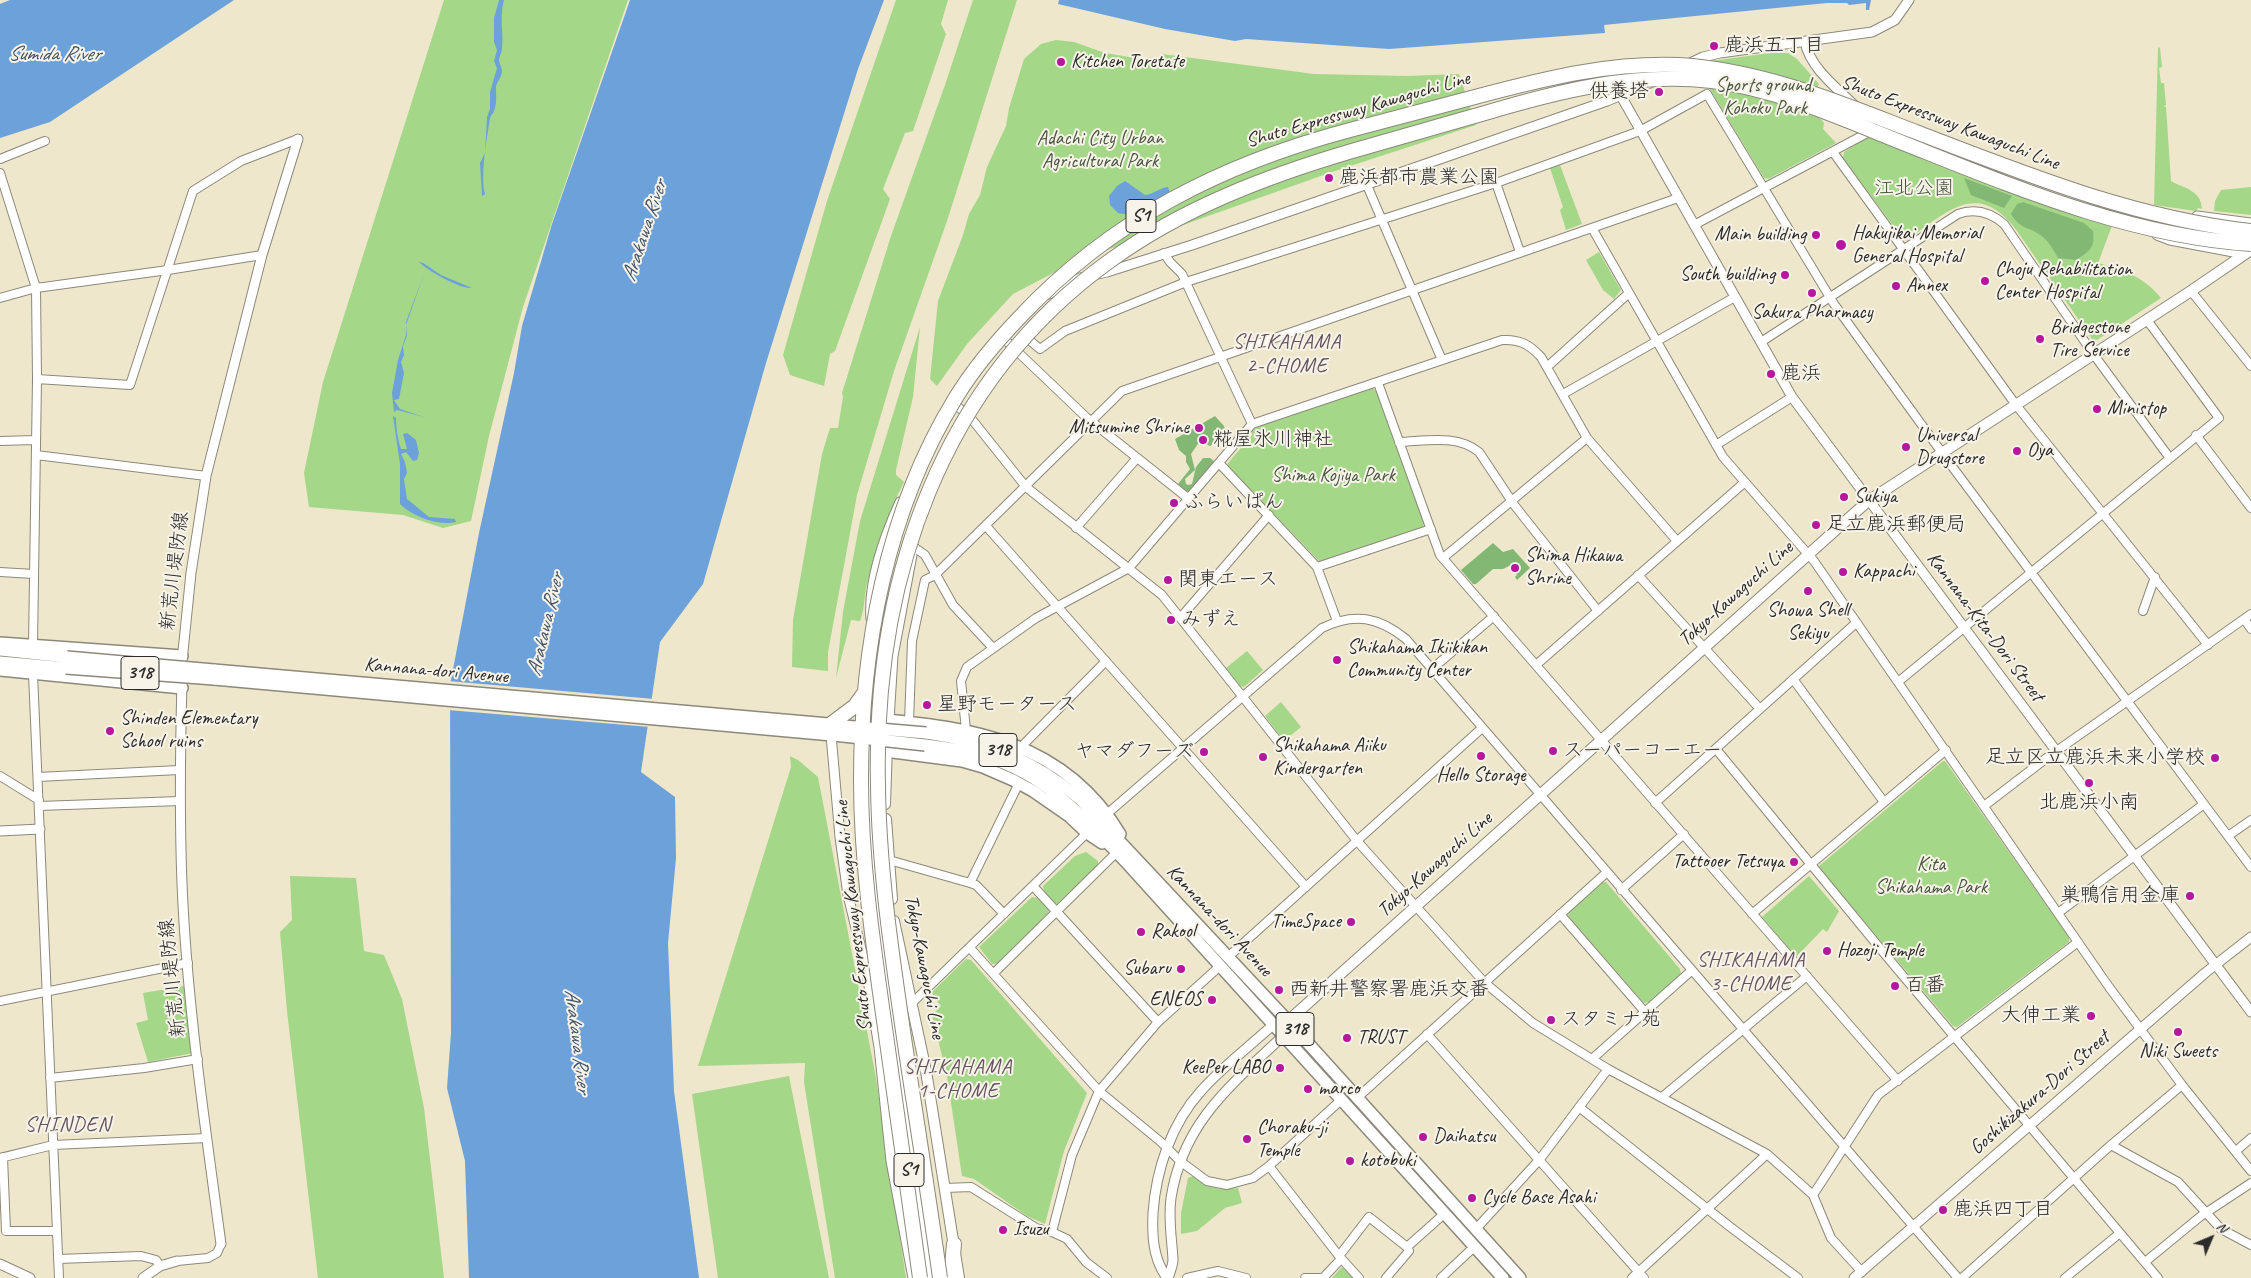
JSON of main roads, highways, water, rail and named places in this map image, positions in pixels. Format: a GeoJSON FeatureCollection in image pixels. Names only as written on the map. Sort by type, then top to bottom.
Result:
{"type":"FeatureCollection","features":[{"type":"Feature","properties":{"kind":"highway","name":"Shuto Expressway Kawaguchi Line"},"geometry":{"type":"LineString","coordinates":[[920,1278],[872,932],[866,873],[861,775],[863,723],[871,641],[883,576],[904,506],[940,424],[977,366],[1034,302],[1088,254],[1151,210],[1208,179],[1266,155],[1308,141],[1519,85],[1577,72],[1646,65],[1693,66],[1768,79],[1822,96],[2006,167],[2106,200],[2157,215],[2251,231]]}},
{"type":"Feature","properties":{"kind":"highway","name":"Shuto Expressway Kawaguchi Line"},"geometry":{"type":"LineString","coordinates":[[940,1278],[885,905],[877,778],[881,700],[894,602],[910,539],[930,486],[957,432],[978,396],[1008,357],[1048,312],[1094,273],[1136,244],[1194,210],[1271,176],[1541,96],[1603,84],[1671,79],[1717,82],[1753,89],[1835,116],[2001,182],[2100,215],[2249,251]]}},
{"type":"Feature","properties":{"kind":"highway"},"geometry":{"type":"LineString","coordinates":[[835,728],[855,706],[869,684],[890,579],[915,500],[948,430],[976,383],[1001,350],[1061,287],[1126,235],[1172,208],[1238,176],[1322,146],[1468,106],[1519,85]]}},
{"type":"Feature","properties":{"kind":"highway"},"geometry":{"type":"LineString","coordinates":[[875,642],[894,546],[917,484],[946,421],[962,396],[976,383]]}},
{"type":"Feature","properties":{"kind":"highway","name":"S1"},"geometry":{"type":"LineString","coordinates":[[890,1005],[893,1062],[925,1278]]}},
{"type":"Feature","properties":{"kind":"highway"},"geometry":{"type":"LineString","coordinates":[[878,1047],[893,1062]]}},
{"type":"Feature","properties":{"kind":"highway"},"geometry":{"type":"LineString","coordinates":[[951,1278],[954,1244]]}},
{"type":"Feature","properties":{"kind":"main road","name":"Tokyo-Kawaguchi Line"},"geometry":{"type":"LineString","coordinates":[[1288,1022],[1416,908],[1540,793],[1868,501],[2147,320],[2249,251]]}},
{"type":"Feature","properties":{"kind":"main road"},"geometry":{"type":"LineString","coordinates":[[0,642],[182,656]]}},
{"type":"Feature","properties":{"kind":"main road","name":"Kannana-dori Avenue"},"geometry":{"type":"LineString","coordinates":[[0,650],[66,663]]}},
{"type":"Feature","properties":{"kind":"main road","name":"Kannana-dori Avenue"},"geometry":{"type":"LineString","coordinates":[[0,662],[66,663],[218,675],[835,728],[925,739],[969,740],[1003,751],[1047,773],[1080,799],[1288,1022],[1520,1278]]}},
{"type":"Feature","properties":{"kind":"main road"},"geometry":{"type":"LineString","coordinates":[[0,670],[182,688]]}},
{"type":"Feature","properties":{"kind":"main road","name":"Tokyo-Kawaguchi Line"},"geometry":{"type":"LineString","coordinates":[[873,719],[869,795],[883,962],[929,1278]]}},
{"type":"Feature","properties":{"kind":"main road","name":"318"},"geometry":{"type":"LineString","coordinates":[[873,719],[966,730],[1020,748],[1058,767],[1099,802],[1108,813],[1133,856]]}},
{"type":"Feature","properties":{"kind":"main road","name":"Tokyo-Kawaguchi Line"},"geometry":{"type":"LineString","coordinates":[[889,720],[886,752],[885,813],[893,918],[926,1071],[959,1278]]}},
{"type":"Feature","properties":{"kind":"main road","name":"Kannana-dori Avenue"},"geometry":{"type":"LineString","coordinates":[[925,739],[982,755],[1034,778],[1072,807],[1114,849],[1503,1278]]}},
{"type":"Feature","properties":{"kind":"main road","name":"318"},"geometry":{"type":"LineString","coordinates":[[870,749],[962,761],[983,768],[1019,783],[1049,801],[1087,833],[1114,849]]}},
{"type":"Feature","properties":{"kind":"main road"},"geometry":{"type":"LineString","coordinates":[[1274,1024],[1288,1022],[1284,1035]]}},
{"type":"Feature","properties":{"kind":"water","name":"Sumida River"},"geometry":{"type":"Polygon","coordinates":[[[10,0],[234,0],[50,122],[0,138],[0,4],[10,0]]]}},
{"type":"Feature","properties":{"kind":"water"},"geometry":{"type":"Polygon","coordinates":[[[499,0],[504,0],[502,49],[499,60],[502,74],[496,87],[496,106],[490,118],[485,152],[490,92],[497,68],[494,61],[497,50],[494,42],[494,18],[499,0]]]}},
{"type":"Feature","properties":{"kind":"water","name":"Arakawa River"},"geometry":{"type":"Polygon","coordinates":[[[630,0],[884,0],[858,69],[766,363],[703,584],[660,642],[641,772],[675,797],[676,858],[668,943],[674,1091],[699,1278],[469,1278],[465,1161],[447,1088],[451,1033],[450,685],[522,326],[552,224],[630,0]]]}},
{"type":"Feature","properties":{"kind":"water"},"geometry":{"type":"Polygon","coordinates":[[[1059,0],[1871,0],[1869,10],[1866,10],[1866,3],[1849,5],[1847,3],[1827,3],[1604,25],[1605,33],[1389,49],[1246,39],[1235,41],[1165,29],[1058,4],[1059,0]]]}},
{"type":"Feature","properties":{"kind":"water"},"geometry":{"type":"Polygon","coordinates":[[[485,153],[483,177],[485,194],[482,196],[480,163],[485,153]]]}},
{"type":"Feature","properties":{"kind":"water"},"geometry":{"type":"Polygon","coordinates":[[[1125,181],[1145,195],[1168,187],[1171,196],[1161,208],[1144,207],[1137,209],[1129,215],[1118,213],[1110,205],[1109,196],[1117,186],[1125,181]]]}},
{"type":"Feature","properties":{"kind":"water"},"geometry":{"type":"Polygon","coordinates":[[[419,262],[441,275],[472,288],[460,286],[444,279],[419,262]]]}},
{"type":"Feature","properties":{"kind":"water"},"geometry":{"type":"Polygon","coordinates":[[[425,271],[406,325],[406,322],[425,271]]]}},
{"type":"Feature","properties":{"kind":"water"},"geometry":{"type":"Polygon","coordinates":[[[406,325],[407,336],[403,346],[404,355],[401,362],[404,373],[399,399],[394,400],[400,409],[424,417],[397,410],[394,412],[392,393],[398,360],[406,335],[406,325]]]}},
{"type":"Feature","properties":{"kind":"water"},"geometry":{"type":"Polygon","coordinates":[[[393,416],[396,418],[397,434],[401,449],[407,449],[403,434],[407,433],[416,440],[419,453],[417,460],[413,461],[406,452],[401,454],[407,473],[404,479],[407,499],[429,517],[455,519],[456,522],[441,523],[426,519],[405,509],[400,504],[400,464],[393,416]]]}},
{"type":"Feature","properties":{"kind":"place","name":"鹿浜五丁目"},"geometry":{"type":"Point","coordinates":[1714,46]}},
{"type":"Feature","properties":{"kind":"place","name":"Kitchen Toretate"},"geometry":{"type":"Point","coordinates":[1061,62]}},
{"type":"Feature","properties":{"kind":"place","name":"供養塔"},"geometry":{"type":"Point","coordinates":[1659,92]}},
{"type":"Feature","properties":{"kind":"place","name":"鹿浜都市農業公園"},"geometry":{"type":"Point","coordinates":[1329,178]}},
{"type":"Feature","properties":{"kind":"place","name":"Main building"},"geometry":{"type":"Point","coordinates":[1816,235]}},
{"type":"Feature","properties":{"kind":"place","name":"Hakujikai Memorial General Hospital"},"geometry":{"type":"Point","coordinates":[1841,245]}},
{"type":"Feature","properties":{"kind":"place","name":"South building"},"geometry":{"type":"Point","coordinates":[1785,275]}},
{"type":"Feature","properties":{"kind":"place","name":"Choju Rehabilitation Center Hospital"},"geometry":{"type":"Point","coordinates":[1985,281]}},
{"type":"Feature","properties":{"kind":"place","name":"Annex"},"geometry":{"type":"Point","coordinates":[1896,286]}},
{"type":"Feature","properties":{"kind":"place","name":"Sakura Pharmacy"},"geometry":{"type":"Point","coordinates":[1812,293]}},
{"type":"Feature","properties":{"kind":"place","name":"Bridgestone Tire Service"},"geometry":{"type":"Point","coordinates":[2040,339]}},
{"type":"Feature","properties":{"kind":"place","name":"鹿浜"},"geometry":{"type":"Point","coordinates":[1771,374]}},
{"type":"Feature","properties":{"kind":"place","name":"Ministop"},"geometry":{"type":"Point","coordinates":[2097,409]}},
{"type":"Feature","properties":{"kind":"place","name":"Mitsumine Shrine"},"geometry":{"type":"Point","coordinates":[1199,428]}},
{"type":"Feature","properties":{"kind":"place","name":"糀屋氷川神社"},"geometry":{"type":"Point","coordinates":[1203,440]}},
{"type":"Feature","properties":{"kind":"place","name":"Universal Drugstore"},"geometry":{"type":"Point","coordinates":[1906,447]}},
{"type":"Feature","properties":{"kind":"place","name":"Oya"},"geometry":{"type":"Point","coordinates":[2017,451]}},
{"type":"Feature","properties":{"kind":"place","name":"Sukiya"},"geometry":{"type":"Point","coordinates":[1844,497]}},
{"type":"Feature","properties":{"kind":"place","name":"ふらいぱん"},"geometry":{"type":"Point","coordinates":[1174,503]}},
{"type":"Feature","properties":{"kind":"place","name":"足立鹿浜郵便局"},"geometry":{"type":"Point","coordinates":[1816,525]}},
{"type":"Feature","properties":{"kind":"place","name":"Shima Hikawa Shrine"},"geometry":{"type":"Point","coordinates":[1515,568]}},
{"type":"Feature","properties":{"kind":"place","name":"Kappachi"},"geometry":{"type":"Point","coordinates":[1843,572]}},
{"type":"Feature","properties":{"kind":"place","name":"関東エース"},"geometry":{"type":"Point","coordinates":[1168,580]}},
{"type":"Feature","properties":{"kind":"place","name":"Showa Shell Sekiyu"},"geometry":{"type":"Point","coordinates":[1808,591]}},
{"type":"Feature","properties":{"kind":"place","name":"みずえ"},"geometry":{"type":"Point","coordinates":[1171,620]}},
{"type":"Feature","properties":{"kind":"place","name":"Shikahama Ikiikikan Community Center"},"geometry":{"type":"Point","coordinates":[1337,660]}},
{"type":"Feature","properties":{"kind":"place","name":"星野モータース"},"geometry":{"type":"Point","coordinates":[927,705]}},
{"type":"Feature","properties":{"kind":"place","name":"Shinden Elementary School ruins"},"geometry":{"type":"Point","coordinates":[110,731]}},
{"type":"Feature","properties":{"kind":"place","name":"スーパーコーエー"},"geometry":{"type":"Point","coordinates":[1553,751]}},
{"type":"Feature","properties":{"kind":"place","name":"ヤマダフーズ"},"geometry":{"type":"Point","coordinates":[1204,752]}},
{"type":"Feature","properties":{"kind":"place","name":"Hello Storage"},"geometry":{"type":"Point","coordinates":[1481,756]}},
{"type":"Feature","properties":{"kind":"place","name":"Shikahama Aiiku Kindergarten"},"geometry":{"type":"Point","coordinates":[1263,757]}},
{"type":"Feature","properties":{"kind":"place","name":"足立区立鹿浜未来小学校"},"geometry":{"type":"Point","coordinates":[2215,758]}},
{"type":"Feature","properties":{"kind":"place","name":"北鹿浜小南"},"geometry":{"type":"Point","coordinates":[2089,783]}},
{"type":"Feature","properties":{"kind":"place","name":"Tattooer Tetsuya"},"geometry":{"type":"Point","coordinates":[1794,862]}},
{"type":"Feature","properties":{"kind":"place","name":"巣鴨信用金庫"},"geometry":{"type":"Point","coordinates":[2190,896]}},
{"type":"Feature","properties":{"kind":"place","name":"TimeSpace"},"geometry":{"type":"Point","coordinates":[1351,922]}},
{"type":"Feature","properties":{"kind":"place","name":"Rakool"},"geometry":{"type":"Point","coordinates":[1141,932]}},
{"type":"Feature","properties":{"kind":"place","name":"Hozoji Temple"},"geometry":{"type":"Point","coordinates":[1827,951]}},
{"type":"Feature","properties":{"kind":"place","name":"Subaru"},"geometry":{"type":"Point","coordinates":[1181,969]}},
{"type":"Feature","properties":{"kind":"place","name":"百番"},"geometry":{"type":"Point","coordinates":[1895,986]}},
{"type":"Feature","properties":{"kind":"place","name":"西新井警察署鹿浜交番"},"geometry":{"type":"Point","coordinates":[1279,990]}},
{"type":"Feature","properties":{"kind":"place","name":"ENEOS"},"geometry":{"type":"Point","coordinates":[1212,1000]}},
{"type":"Feature","properties":{"kind":"place","name":"大伸工業"},"geometry":{"type":"Point","coordinates":[2091,1016]}},
{"type":"Feature","properties":{"kind":"place","name":"スタミナ苑"},"geometry":{"type":"Point","coordinates":[1551,1020]}},
{"type":"Feature","properties":{"kind":"place","name":"Niki Sweets"},"geometry":{"type":"Point","coordinates":[2178,1032]}},
{"type":"Feature","properties":{"kind":"place","name":"TRUST"},"geometry":{"type":"Point","coordinates":[1347,1038]}},
{"type":"Feature","properties":{"kind":"place","name":"KeePer LABO"},"geometry":{"type":"Point","coordinates":[1280,1068]}},
{"type":"Feature","properties":{"kind":"place","name":"marco"},"geometry":{"type":"Point","coordinates":[1308,1089]}},
{"type":"Feature","properties":{"kind":"place","name":"Daihatsu"},"geometry":{"type":"Point","coordinates":[1423,1137]}},
{"type":"Feature","properties":{"kind":"place","name":"Choraku-ji Temple"},"geometry":{"type":"Point","coordinates":[1247,1139]}},
{"type":"Feature","properties":{"kind":"place","name":"kotobuki"},"geometry":{"type":"Point","coordinates":[1350,1161]}},
{"type":"Feature","properties":{"kind":"place","name":"Cycle Base Asahi"},"geometry":{"type":"Point","coordinates":[1472,1198]}},
{"type":"Feature","properties":{"kind":"place","name":"鹿浜四丁目"},"geometry":{"type":"Point","coordinates":[1943,1210]}},
{"type":"Feature","properties":{"kind":"place","name":"Isuzu"},"geometry":{"type":"Point","coordinates":[1003,1230]}},
{"type":"Feature","properties":{"kind":"district","name":"SHIKAHAMA 2-CHOME"},"geometry":{"type":"Point","coordinates":[1287,354]}},
{"type":"Feature","properties":{"kind":"district","name":"SHIKAHAMA 3-CHOME"},"geometry":{"type":"Point","coordinates":[1751,972]}},
{"type":"Feature","properties":{"kind":"district","name":"SHIKAHAMA 1-CHOME"},"geometry":{"type":"Point","coordinates":[958,1079]}},
{"type":"Feature","properties":{"kind":"district","name":"SHINDEN"},"geometry":{"type":"Point","coordinates":[68,1125]}},
{"type":"Feature","properties":{"kind":"park label","name":"Sports ground, Kohoku Park"},"geometry":{"type":"Point","coordinates":[1765,98]}},
{"type":"Feature","properties":{"kind":"park label","name":"Adachi City Urban Agricultural Park"},"geometry":{"type":"Point","coordinates":[1100,150]}},
{"type":"Feature","properties":{"kind":"park label","name":"江北公園"},"geometry":{"type":"Point","coordinates":[1914,189]}},
{"type":"Feature","properties":{"kind":"park label","name":"Shima Kojiya Park"},"geometry":{"type":"Point","coordinates":[1333,476]}},
{"type":"Feature","properties":{"kind":"park label","name":"Kita Shikahama Park"},"geometry":{"type":"Point","coordinates":[1931,876]}}]}
